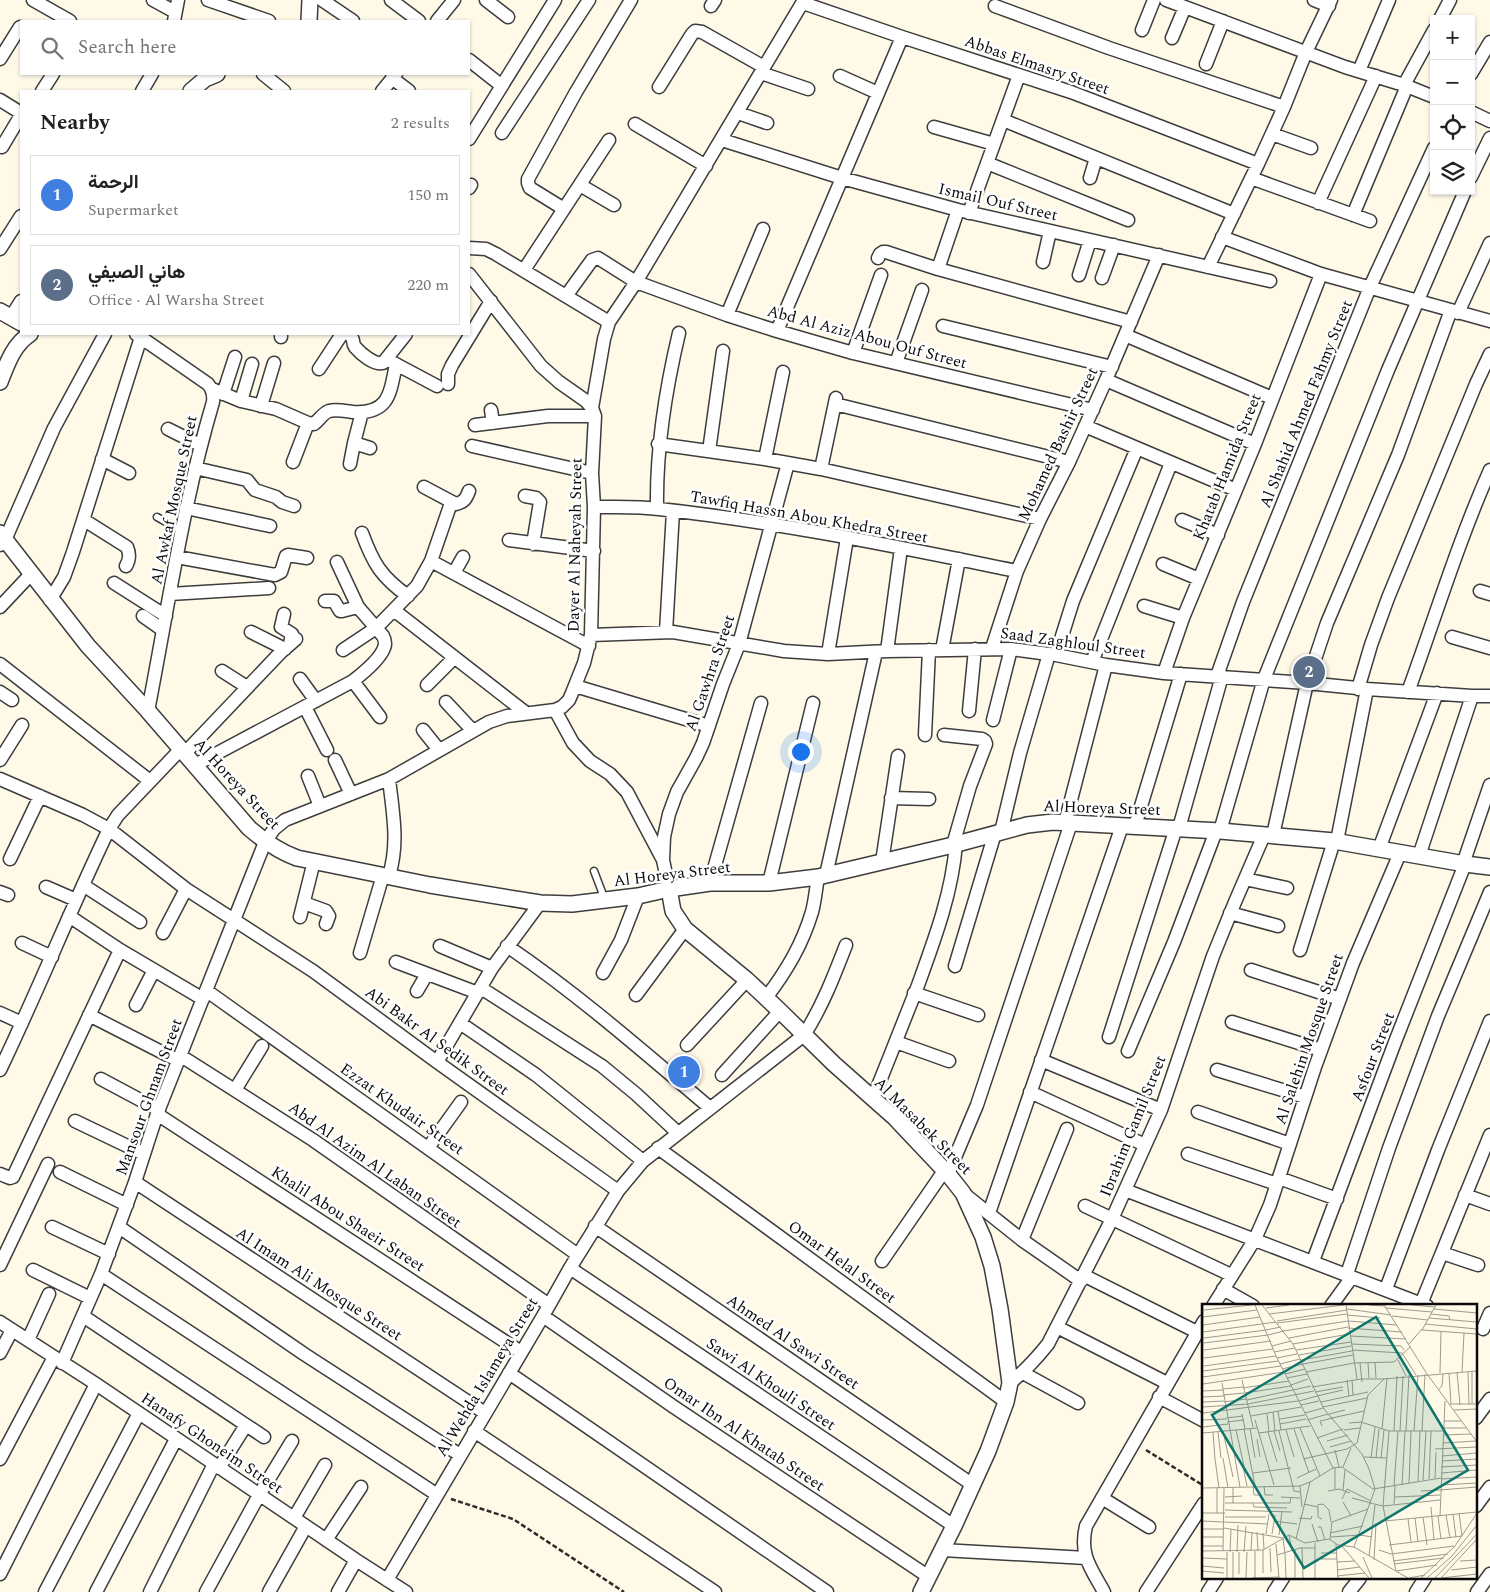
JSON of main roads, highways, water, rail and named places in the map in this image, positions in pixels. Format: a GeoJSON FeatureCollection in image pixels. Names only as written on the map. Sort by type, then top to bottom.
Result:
{"type":"FeatureCollection","features":[{"type":"Feature","properties":{"kind":"place","name":"هاني الصيفي"},"geometry":{"type":"Point","coordinates":[1309,672]}},
{"type":"Feature","properties":{"kind":"place","name":"الرحمة"},"geometry":{"type":"Point","coordinates":[684,1072]}}]}
